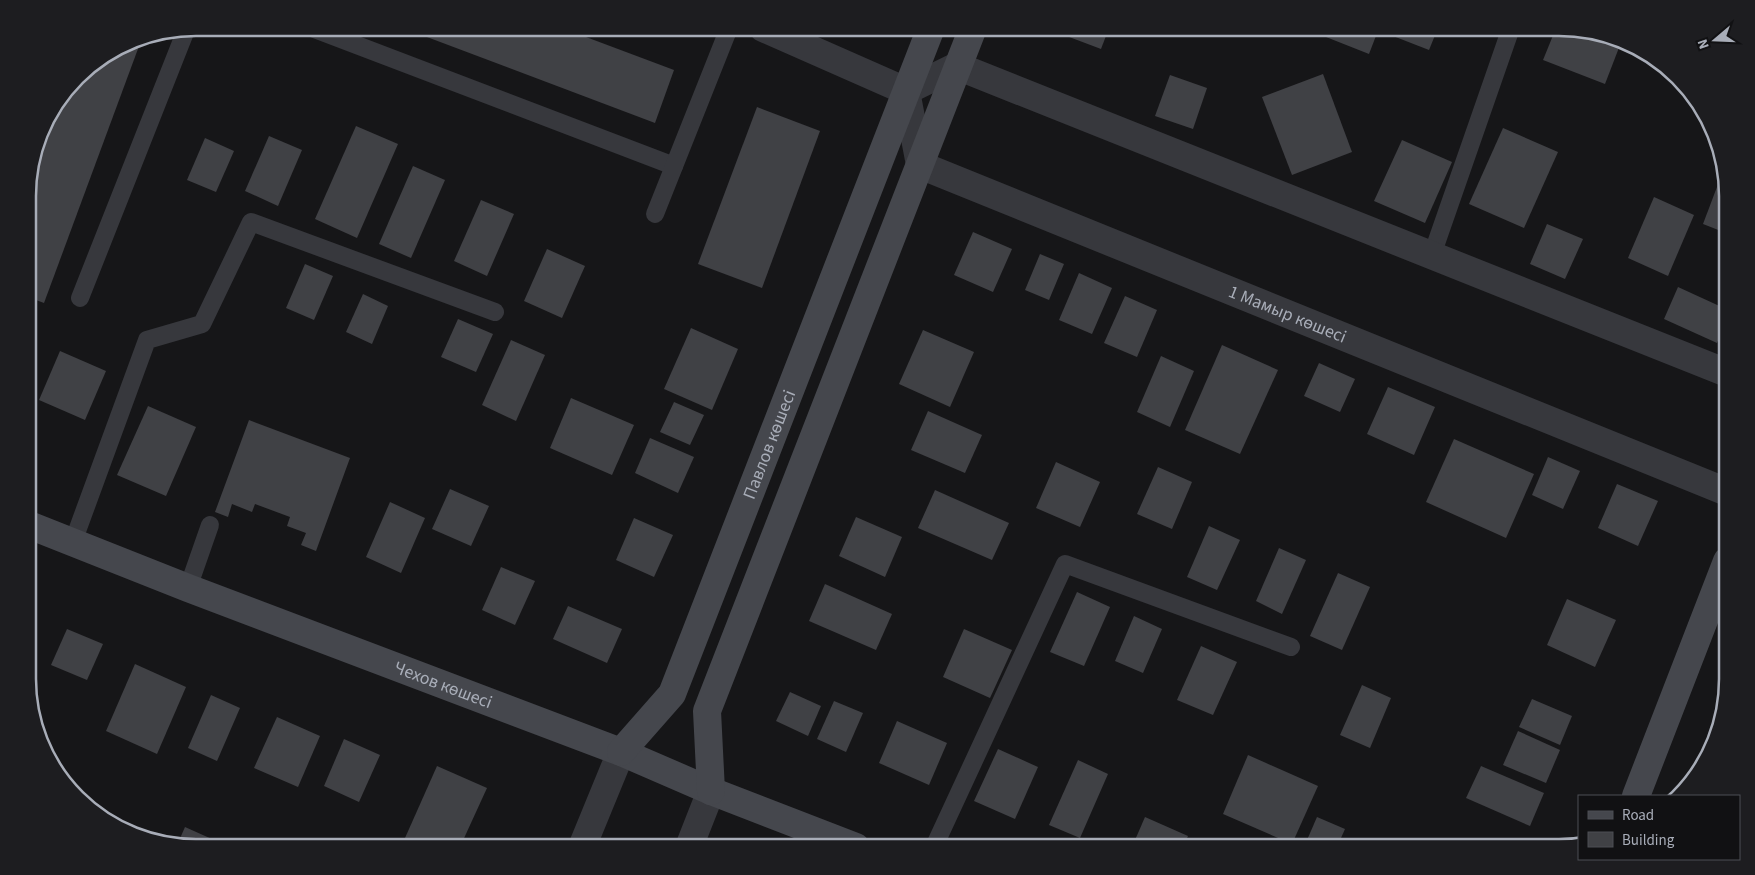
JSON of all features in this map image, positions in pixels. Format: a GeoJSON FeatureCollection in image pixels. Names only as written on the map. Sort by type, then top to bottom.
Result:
{"type":"FeatureCollection","features":[{"type":"Feature","properties":{"kind":"street"},"geometry":{"type":"LineString","coordinates":[[781,36],[906,91],[958,66],[1719,370]]}},
{"type":"Feature","properties":{"kind":"street","name":"Павлов көшесі"},"geometry":{"type":"LineString","coordinates":[[585,839],[621,752],[672,694],[928,36]]}},
{"type":"Feature","properties":{"kind":"street"},"geometry":{"type":"LineString","coordinates":[[692,839],[711,791],[707,711],[970,36]]}},
{"type":"Feature","properties":{"kind":"street"},"geometry":{"type":"LineString","coordinates":[[906,91],[920,165]]}},
{"type":"Feature","properties":{"kind":"street","name":"1 Мамыр көшесі"},"geometry":{"type":"LineString","coordinates":[[920,165],[1719,489]]}},
{"type":"Feature","properties":{"kind":"street","name":"Чехов көшесі"},"geometry":{"type":"LineString","coordinates":[[36,528],[188,588],[621,752],[711,791],[834,839]]}},
{"type":"Feature","properties":{"kind":"street"},"geometry":{"type":"LineString","coordinates":[[1636,795],[1719,581]]}},
{"type":"Feature","properties":{"kind":"lane"},"geometry":{"type":"LineString","coordinates":[[333,36],[674,166]]}},
{"type":"Feature","properties":{"kind":"lane"},"geometry":{"type":"LineString","coordinates":[[655,214],[725,36]]}},
{"type":"Feature","properties":{"kind":"lane"},"geometry":{"type":"LineString","coordinates":[[1432,255],[1508,36]]}},
{"type":"Feature","properties":{"kind":"lane"},"geometry":{"type":"LineString","coordinates":[[80,298],[183,37]]}},
{"type":"Feature","properties":{"kind":"lane"},"geometry":{"type":"LineString","coordinates":[[73,542],[147,340],[202,324],[251,222],[495,312]]}},
{"type":"Feature","properties":{"kind":"lane"},"geometry":{"type":"LineString","coordinates":[[188,588],[210,525]]}},
{"type":"Feature","properties":{"kind":"lane"},"geometry":{"type":"LineString","coordinates":[[938,838],[1065,564],[1291,647]]}},
{"type":"Feature","properties":{"kind":"building"},"geometry":{"type":"Polygon","coordinates":[[[424,36],[583,36],[674,70],[655,123],[424,36]]]}},
{"type":"Feature","properties":{"kind":"building"},"geometry":{"type":"Polygon","coordinates":[[[1067,36],[1106,36],[1101,49],[1067,36]]]}},
{"type":"Feature","properties":{"kind":"building"},"geometry":{"type":"Polygon","coordinates":[[[1326,36],[1376,36],[1369,54],[1326,36]]]}},
{"type":"Feature","properties":{"kind":"building"},"geometry":{"type":"Polygon","coordinates":[[[1393,36],[1435,36],[1429,50],[1393,36]]]}},
{"type":"Feature","properties":{"kind":"building"},"geometry":{"type":"Polygon","coordinates":[[[1553,36],[1579,38],[1619,48],[1605,84],[1543,60],[1553,36]]]}},
{"type":"Feature","properties":{"kind":"building"},"geometry":{"type":"Polygon","coordinates":[[[138,48],[44,303],[37,300],[37,186],[39,165],[52,128],[63,108],[83,83],[108,63],[138,48]]]}},
{"type":"Feature","properties":{"kind":"building"},"geometry":{"type":"Polygon","coordinates":[[[1323,74],[1352,152],[1292,175],[1262,97],[1323,74]]]}},
{"type":"Feature","properties":{"kind":"building"},"geometry":{"type":"Polygon","coordinates":[[[1170,75],[1207,88],[1193,129],[1155,116],[1170,75]]]}},
{"type":"Feature","properties":{"kind":"building"},"geometry":{"type":"Polygon","coordinates":[[[757,107],[820,131],[762,288],[698,264],[757,107]]]}},
{"type":"Feature","properties":{"kind":"building"},"geometry":{"type":"Polygon","coordinates":[[[356,126],[398,144],[357,238],[315,219],[356,126]]]}},
{"type":"Feature","properties":{"kind":"building"},"geometry":{"type":"Polygon","coordinates":[[[1503,128],[1558,152],[1524,228],[1469,204],[1503,128]]]}},
{"type":"Feature","properties":{"kind":"building"},"geometry":{"type":"Polygon","coordinates":[[[269,136],[302,150],[278,206],[245,191],[269,136]]]}},
{"type":"Feature","properties":{"kind":"building"},"geometry":{"type":"Polygon","coordinates":[[[205,138],[234,151],[216,192],[187,180],[205,138]]]}},
{"type":"Feature","properties":{"kind":"building"},"geometry":{"type":"Polygon","coordinates":[[[1402,140],[1452,162],[1425,223],[1374,201],[1402,140]]]}},
{"type":"Feature","properties":{"kind":"building"},"geometry":{"type":"Polygon","coordinates":[[[413,166],[445,180],[411,258],[379,244],[413,166]]]}},
{"type":"Feature","properties":{"kind":"building"},"geometry":{"type":"Polygon","coordinates":[[[1718,185],[1719,230],[1703,224],[1718,185]]]}},
{"type":"Feature","properties":{"kind":"building"},"geometry":{"type":"Polygon","coordinates":[[[1654,197],[1694,215],[1668,276],[1628,258],[1654,197]]]}},
{"type":"Feature","properties":{"kind":"building"},"geometry":{"type":"Polygon","coordinates":[[[481,200],[514,214],[487,276],[454,261],[481,200]]]}},
{"type":"Feature","properties":{"kind":"building"},"geometry":{"type":"Polygon","coordinates":[[[1547,224],[1583,239],[1565,279],[1530,264],[1547,224]]]}},
{"type":"Feature","properties":{"kind":"building"},"geometry":{"type":"Polygon","coordinates":[[[973,232],[1012,249],[993,292],[954,275],[973,232]]]}},
{"type":"Feature","properties":{"kind":"building"},"geometry":{"type":"Polygon","coordinates":[[[547,249],[585,266],[562,318],[524,301],[547,249]]]}},
{"type":"Feature","properties":{"kind":"building"},"geometry":{"type":"Polygon","coordinates":[[[1040,254],[1064,264],[1049,300],[1025,290],[1040,254]]]}},
{"type":"Feature","properties":{"kind":"building"},"geometry":{"type":"Polygon","coordinates":[[[305,264],[333,276],[314,320],[286,308],[305,264]]]}},
{"type":"Feature","properties":{"kind":"building"},"geometry":{"type":"Polygon","coordinates":[[[1079,273],[1112,288],[1092,334],[1059,320],[1079,273]]]}},
{"type":"Feature","properties":{"kind":"building"},"geometry":{"type":"Polygon","coordinates":[[[1678,287],[1719,306],[1719,338],[1717,343],[1664,319],[1678,287]]]}},
{"type":"Feature","properties":{"kind":"building"},"geometry":{"type":"Polygon","coordinates":[[[363,294],[388,306],[372,344],[346,332],[363,294]]]}},
{"type":"Feature","properties":{"kind":"building"},"geometry":{"type":"Polygon","coordinates":[[[1125,296],[1157,310],[1137,357],[1104,343],[1125,296]]]}},
{"type":"Feature","properties":{"kind":"building"},"geometry":{"type":"Polygon","coordinates":[[[458,319],[493,334],[476,372],[441,357],[458,319]]]}},
{"type":"Feature","properties":{"kind":"building"},"geometry":{"type":"Polygon","coordinates":[[[691,328],[738,349],[712,410],[664,389],[691,328]]]}},
{"type":"Feature","properties":{"kind":"building"},"geometry":{"type":"Polygon","coordinates":[[[923,330],[974,352],[950,407],[899,384],[923,330]]]}},
{"type":"Feature","properties":{"kind":"building"},"geometry":{"type":"Polygon","coordinates":[[[511,340],[545,355],[516,421],[482,405],[511,340]]]}},
{"type":"Feature","properties":{"kind":"building"},"geometry":{"type":"Polygon","coordinates":[[[1222,345],[1278,370],[1240,454],[1185,430],[1222,345]]]}},
{"type":"Feature","properties":{"kind":"building"},"geometry":{"type":"Polygon","coordinates":[[[60,351],[106,371],[85,420],[39,400],[60,351]]]}},
{"type":"Feature","properties":{"kind":"building"},"geometry":{"type":"Polygon","coordinates":[[[1161,356],[1194,371],[1170,427],[1137,412],[1161,356]]]}},
{"type":"Feature","properties":{"kind":"building"},"geometry":{"type":"Polygon","coordinates":[[[1319,363],[1355,379],[1340,412],[1304,396],[1319,363]]]}},
{"type":"Feature","properties":{"kind":"building"},"geometry":{"type":"Polygon","coordinates":[[[1388,387],[1435,407],[1414,455],[1367,434],[1388,387]]]}},
{"type":"Feature","properties":{"kind":"building"},"geometry":{"type":"Polygon","coordinates":[[[571,398],[634,425],[612,475],[550,448],[571,398]]]}},
{"type":"Feature","properties":{"kind":"building"},"geometry":{"type":"Polygon","coordinates":[[[674,402],[704,415],[690,445],[660,432],[674,402]]]}},
{"type":"Feature","properties":{"kind":"building"},"geometry":{"type":"Polygon","coordinates":[[[148,406],[196,427],[166,496],[117,475],[148,406]]]}},
{"type":"Feature","properties":{"kind":"building"},"geometry":{"type":"Polygon","coordinates":[[[928,411],[982,435],[965,473],[911,450],[928,411]]]}},
{"type":"Feature","properties":{"kind":"building"},"geometry":{"type":"Polygon","coordinates":[[[249,420],[350,458],[316,551],[301,545],[306,533],[287,526],[290,517],[255,504],[252,512],[232,504],[228,517],[215,512],[249,420]]]}},
{"type":"Feature","properties":{"kind":"building"},"geometry":{"type":"Polygon","coordinates":[[[650,438],[694,457],[678,493],[635,473],[650,438]]]}},
{"type":"Feature","properties":{"kind":"building"},"geometry":{"type":"Polygon","coordinates":[[[1454,439],[1534,474],[1506,538],[1426,502],[1454,439]]]}},
{"type":"Feature","properties":{"kind":"building"},"geometry":{"type":"Polygon","coordinates":[[[1548,457],[1580,471],[1563,509],[1532,495],[1548,457]]]}},
{"type":"Feature","properties":{"kind":"building"},"geometry":{"type":"Polygon","coordinates":[[[1056,462],[1100,482],[1080,527],[1036,508],[1056,462]]]}},
{"type":"Feature","properties":{"kind":"building"},"geometry":{"type":"Polygon","coordinates":[[[1158,467],[1192,482],[1172,529],[1137,514],[1158,467]]]}},
{"type":"Feature","properties":{"kind":"building"},"geometry":{"type":"Polygon","coordinates":[[[1617,484],[1658,501],[1638,546],[1598,528],[1617,484]]]}},
{"type":"Feature","properties":{"kind":"building"},"geometry":{"type":"Polygon","coordinates":[[[450,489],[489,506],[471,546],[432,529],[450,489]]]}},
{"type":"Feature","properties":{"kind":"building"},"geometry":{"type":"Polygon","coordinates":[[[935,490],[1009,523],[992,560],[918,528],[935,490]]]}},
{"type":"Feature","properties":{"kind":"building"},"geometry":{"type":"Polygon","coordinates":[[[390,502],[425,518],[401,573],[366,557],[390,502]]]}},
{"type":"Feature","properties":{"kind":"building"},"geometry":{"type":"Polygon","coordinates":[[[856,517],[902,537],[885,577],[839,556],[856,517]]]}},
{"type":"Feature","properties":{"kind":"building"},"geometry":{"type":"Polygon","coordinates":[[[634,518],[673,535],[654,577],[616,560],[634,518]]]}},
{"type":"Feature","properties":{"kind":"building"},"geometry":{"type":"Polygon","coordinates":[[[1209,526],[1240,540],[1217,590],[1187,577],[1209,526]]]}},
{"type":"Feature","properties":{"kind":"building"},"geometry":{"type":"Polygon","coordinates":[[[1279,548],[1306,560],[1282,614],[1256,601],[1279,548]]]}},
{"type":"Feature","properties":{"kind":"building"},"geometry":{"type":"Polygon","coordinates":[[[501,567],[535,581],[515,625],[482,610],[501,567]]]}},
{"type":"Feature","properties":{"kind":"building"},"geometry":{"type":"Polygon","coordinates":[[[1338,573],[1370,587],[1342,650],[1310,636],[1338,573]]]}},
{"type":"Feature","properties":{"kind":"building"},"geometry":{"type":"Polygon","coordinates":[[[825,584],[892,614],[876,650],[809,621],[825,584]]]}},
{"type":"Feature","properties":{"kind":"building"},"geometry":{"type":"Polygon","coordinates":[[[1077,592],[1110,607],[1084,666],[1050,652],[1077,592]]]}},
{"type":"Feature","properties":{"kind":"building"},"geometry":{"type":"Polygon","coordinates":[[[1567,599],[1616,620],[1595,667],[1547,645],[1567,599]]]}},
{"type":"Feature","properties":{"kind":"building"},"geometry":{"type":"Polygon","coordinates":[[[568,606],[622,629],[607,663],[553,639],[568,606]]]}},
{"type":"Feature","properties":{"kind":"building"},"geometry":{"type":"Polygon","coordinates":[[[1134,616],[1162,629],[1143,673],[1115,661],[1134,616]]]}},
{"type":"Feature","properties":{"kind":"building"},"geometry":{"type":"Polygon","coordinates":[[[67,629],[103,644],[87,680],[51,665],[67,629]]]}},
{"type":"Feature","properties":{"kind":"building"},"geometry":{"type":"Polygon","coordinates":[[[964,629],[1012,650],[990,698],[943,677],[964,629]]]}},
{"type":"Feature","properties":{"kind":"building"},"geometry":{"type":"Polygon","coordinates":[[[1201,646],[1237,662],[1213,715],[1177,700],[1201,646]]]}},
{"type":"Feature","properties":{"kind":"building"},"geometry":{"type":"Polygon","coordinates":[[[135,664],[186,687],[157,754],[106,731],[135,664]]]}},
{"type":"Feature","properties":{"kind":"building"},"geometry":{"type":"Polygon","coordinates":[[[1362,685],[1391,698],[1370,748],[1340,735],[1362,685]]]}},
{"type":"Feature","properties":{"kind":"building"},"geometry":{"type":"Polygon","coordinates":[[[790,692],[821,706],[808,736],[776,721],[790,692]]]}},
{"type":"Feature","properties":{"kind":"building"},"geometry":{"type":"Polygon","coordinates":[[[211,695],[240,708],[217,761],[188,748],[211,695]]]}},
{"type":"Feature","properties":{"kind":"building"},"geometry":{"type":"Polygon","coordinates":[[[1532,699],[1572,716],[1560,745],[1519,727],[1532,699]]]}},
{"type":"Feature","properties":{"kind":"building"},"geometry":{"type":"Polygon","coordinates":[[[834,701],[863,713],[846,752],[817,739],[834,701]]]}},
{"type":"Feature","properties":{"kind":"building"},"geometry":{"type":"Polygon","coordinates":[[[277,717],[320,736],[298,787],[254,768],[277,717]]]}},
{"type":"Feature","properties":{"kind":"building"},"geometry":{"type":"Polygon","coordinates":[[[897,721],[947,743],[929,785],[879,763],[897,721]]]}},
{"type":"Feature","properties":{"kind":"building"},"geometry":{"type":"Polygon","coordinates":[[[1518,731],[1560,750],[1546,783],[1503,765],[1518,731]]]}},
{"type":"Feature","properties":{"kind":"building"},"geometry":{"type":"Polygon","coordinates":[[[344,739],[380,755],[359,802],[324,786],[344,739]]]}},
{"type":"Feature","properties":{"kind":"building"},"geometry":{"type":"Polygon","coordinates":[[[998,749],[1038,767],[1015,819],[974,801],[998,749]]]}},
{"type":"Feature","properties":{"kind":"building"},"geometry":{"type":"Polygon","coordinates":[[[1248,755],[1318,786],[1295,838],[1279,838],[1223,814],[1248,755]]]}},
{"type":"Feature","properties":{"kind":"building"},"geometry":{"type":"Polygon","coordinates":[[[1078,760],[1108,774],[1080,838],[1049,825],[1078,760]]]}},
{"type":"Feature","properties":{"kind":"building"},"geometry":{"type":"Polygon","coordinates":[[[437,766],[487,788],[464,839],[405,839],[437,766]]]}},
{"type":"Feature","properties":{"kind":"building"},"geometry":{"type":"Polygon","coordinates":[[[1481,766],[1544,793],[1530,826],[1466,798],[1481,766]]]}},
{"type":"Feature","properties":{"kind":"building"},"geometry":{"type":"Polygon","coordinates":[[[1145,817],[1188,836],[1187,838],[1136,838],[1145,817]]]}},
{"type":"Feature","properties":{"kind":"building"},"geometry":{"type":"Polygon","coordinates":[[[1317,817],[1345,829],[1341,838],[1308,838],[1317,817]]]}},
{"type":"Feature","properties":{"kind":"building"},"geometry":{"type":"Polygon","coordinates":[[[185,827],[212,839],[197,839],[180,837],[185,827]]]}}]}
